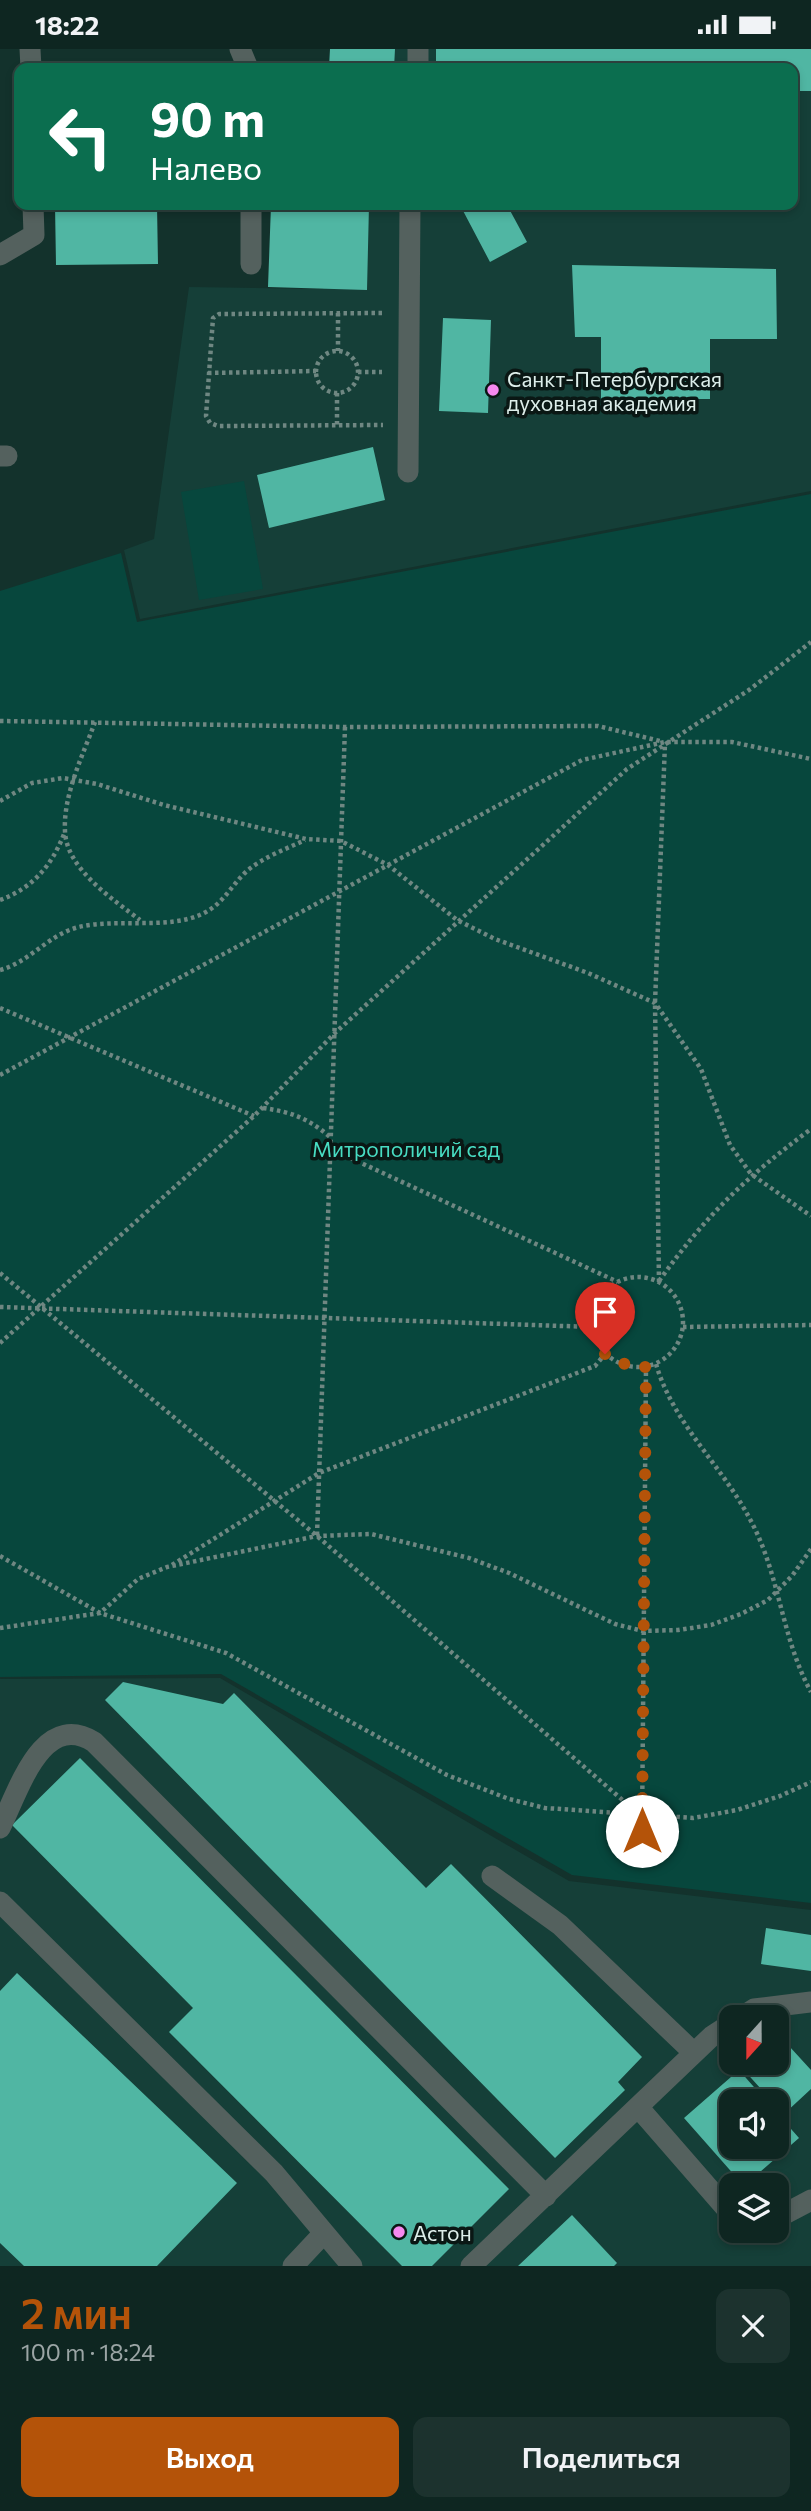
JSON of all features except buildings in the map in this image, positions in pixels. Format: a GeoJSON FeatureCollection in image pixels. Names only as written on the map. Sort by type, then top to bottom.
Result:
{"type":"FeatureCollection","features":[{"type":"Feature","properties":{"kind":"lane"},"geometry":{"type":"LineString","coordinates":[[0,255],[34,235],[33,210]]}},
{"type":"Feature","properties":{"kind":"lane"},"geometry":{"type":"LineString","coordinates":[[251,210],[251,264]]}},
{"type":"Feature","properties":{"kind":"lane"},"geometry":{"type":"LineString","coordinates":[[408,472],[410,210]]}},
{"type":"Feature","properties":{"kind":"lane"},"geometry":{"type":"LineString","coordinates":[[0,1828],[48,1741],[62,1733],[79,1733],[94,1742],[546,2196]]}},
{"type":"Feature","properties":{"kind":"lane"},"geometry":{"type":"LineString","coordinates":[[492,1875],[560,1925],[694,2053]]}},
{"type":"Feature","properties":{"kind":"lane"},"geometry":{"type":"LineString","coordinates":[[0,1902],[274,2173],[352,2266]]}},
{"type":"Feature","properties":{"kind":"lane"},"geometry":{"type":"LineString","coordinates":[[787,2005],[811,2002]]}},
{"type":"Feature","properties":{"kind":"lane"},"geometry":{"type":"LineString","coordinates":[[471,2266],[694,2053],[719,2033]]}},
{"type":"Feature","properties":{"kind":"lane"},"geometry":{"type":"LineString","coordinates":[[638,2107],[719,2200]]}},
{"type":"Feature","properties":{"kind":"lane"},"geometry":{"type":"LineString","coordinates":[[789,2212],[811,2200]]}},
{"type":"Feature","properties":{"kind":"lane"},"geometry":{"type":"LineString","coordinates":[[293,2266],[324,2234]]}},
{"type":"Feature","properties":{"kind":"path"},"geometry":{"type":"LineString","coordinates":[[408,425],[218,426],[210,423],[206,416],[210,326],[213,318],[219,314],[409,312]]}},
{"type":"Feature","properties":{"kind":"path"},"geometry":{"type":"LineString","coordinates":[[338,313],[338,351]]}},
{"type":"Feature","properties":{"kind":"path"},"geometry":{"type":"LineString","coordinates":[[338,351],[353,358],[358,372],[352,387],[337,393],[322,386],[316,371],[323,356],[338,351]]}},
{"type":"Feature","properties":{"kind":"path"},"geometry":{"type":"LineString","coordinates":[[208,373],[316,371]]}},
{"type":"Feature","properties":{"kind":"path"},"geometry":{"type":"LineString","coordinates":[[337,393],[337,426]]}},
{"type":"Feature","properties":{"kind":"path"},"geometry":{"type":"LineString","coordinates":[[0,1343],[254,1116],[336,1032],[627,769],[749,690],[811,642]]}},
{"type":"Feature","properties":{"kind":"path"},"geometry":{"type":"LineString","coordinates":[[0,721],[345,727],[598,726],[665,742]]}},
{"type":"Feature","properties":{"kind":"path"},"geometry":{"type":"LineString","coordinates":[[0,900],[16,894],[39,877],[55,857],[64,833],[74,780],[95,722]]}},
{"type":"Feature","properties":{"kind":"path"},"geometry":{"type":"LineString","coordinates":[[317,1536],[345,727]]}},
{"type":"Feature","properties":{"kind":"path"},"geometry":{"type":"LineString","coordinates":[[659,1282],[655,1003],[665,742]]}},
{"type":"Feature","properties":{"kind":"path"},"geometry":{"type":"LineString","coordinates":[[0,1076],[582,759],[665,742],[732,742],[811,759]]}},
{"type":"Feature","properties":{"kind":"path"},"geometry":{"type":"LineString","coordinates":[[0,801],[32,783],[62,778],[306,839],[341,841],[388,865],[457,920],[495,939],[588,973],[655,1003],[701,1069],[730,1145],[751,1174],[811,1216]]}},
{"type":"Feature","properties":{"kind":"path"},"geometry":{"type":"LineString","coordinates":[[64,833],[75,859],[91,879],[141,921]]}},
{"type":"Feature","properties":{"kind":"path"},"geometry":{"type":"LineString","coordinates":[[0,970],[14,966],[50,941],[77,927],[173,921],[199,915],[218,905],[248,871],[306,839]]}},
{"type":"Feature","properties":{"kind":"path"},"geometry":{"type":"LineString","coordinates":[[0,1008],[254,1116]]}},
{"type":"Feature","properties":{"kind":"path"},"geometry":{"type":"LineString","coordinates":[[262,1108],[294,1113],[313,1122],[331,1137]]}},
{"type":"Feature","properties":{"kind":"path"},"geometry":{"type":"LineString","coordinates":[[659,1282],[695,1231],[751,1174],[811,1129]]}},
{"type":"Feature","properties":{"kind":"path"},"geometry":{"type":"LineString","coordinates":[[331,1149],[618,1282]]}},
{"type":"Feature","properties":{"kind":"path"},"geometry":{"type":"LineString","coordinates":[[0,1273],[317,1536],[642,1817]]}},
{"type":"Feature","properties":{"kind":"path"},"geometry":{"type":"LineString","coordinates":[[638,1277],[659,1282],[678,1301],[683,1327],[679,1342],[670,1355],[656,1364],[631,1367],[605,1354],[597,1341],[593,1327],[594,1309],[604,1293],[618,1282],[638,1277]]}},
{"type":"Feature","properties":{"kind":"path"},"geometry":{"type":"LineString","coordinates":[[0,1307],[42,1306],[593,1327]]}},
{"type":"Feature","properties":{"kind":"path"},"geometry":{"type":"LineString","coordinates":[[683,1327],[811,1325]]}},
{"type":"Feature","properties":{"kind":"path"},"geometry":{"type":"LineString","coordinates":[[0,1628],[100,1613],[138,1579],[167,1567],[319,1473],[595,1366],[605,1354]]}},
{"type":"Feature","properties":{"kind":"path"},"geometry":{"type":"LineString","coordinates":[[656,1364],[674,1408],[752,1522],[767,1556],[792,1652],[811,1692]]}},
{"type":"Feature","properties":{"kind":"path"},"geometry":{"type":"LineString","coordinates":[[642,1831],[646,1367]]}},
{"type":"Feature","properties":{"kind":"path"},"geometry":{"type":"LineString","coordinates":[[167,1567],[317,1536],[371,1534],[431,1547],[509,1573],[615,1624],[643,1631],[711,1625],[741,1615],[768,1600],[792,1576],[811,1549]]}},
{"type":"Feature","properties":{"kind":"path"},"geometry":{"type":"LineString","coordinates":[[0,1556],[100,1613],[226,1653],[477,1789],[545,1808],[642,1817],[693,1818],[780,1796],[811,1782]]}},
{"type":"Feature","properties":{"kind":"shaded area","name":"Санкт-Петербургская духовная академия"},"geometry":{"type":"Polygon","coordinates":[[[330,49],[811,49],[811,491],[140,619],[124,550],[154,539],[189,287],[323,289],[325,210],[798,210],[798,63],[329,63],[330,49]]]}},
{"type":"Feature","properties":{"kind":"shaded area"},"geometry":{"type":"Polygon","coordinates":[[[220,1678],[569,1881],[811,1910],[811,2266],[0,2266],[0,1679],[220,1678]]]}},
{"type":"Feature","properties":{"kind":"green space"},"geometry":{"type":"Polygon","coordinates":[[[244,481],[263,589],[199,600],[181,492],[244,481]]]}},
{"type":"Feature","properties":{"kind":"green space","name":"Митрополичий сад"},"geometry":{"type":"Polygon","coordinates":[[[811,494],[811,1903],[572,1875],[221,1674],[0,1677],[0,591],[121,553],[137,622],[811,494]]]}},
{"type":"Feature","properties":{"kind":"place","name":"Санкт-Петербургская духовная академия"},"geometry":{"type":"Point","coordinates":[493,390]}},
{"type":"Feature","properties":{"kind":"place","name":"Астон"},"geometry":{"type":"Point","coordinates":[399,2232]}},
{"type":"Feature","properties":{"kind":"route"},"geometry":{"type":"LineString","coordinates":[[605,1354],[631,1367],[646,1367],[642,1831]]}}]}
